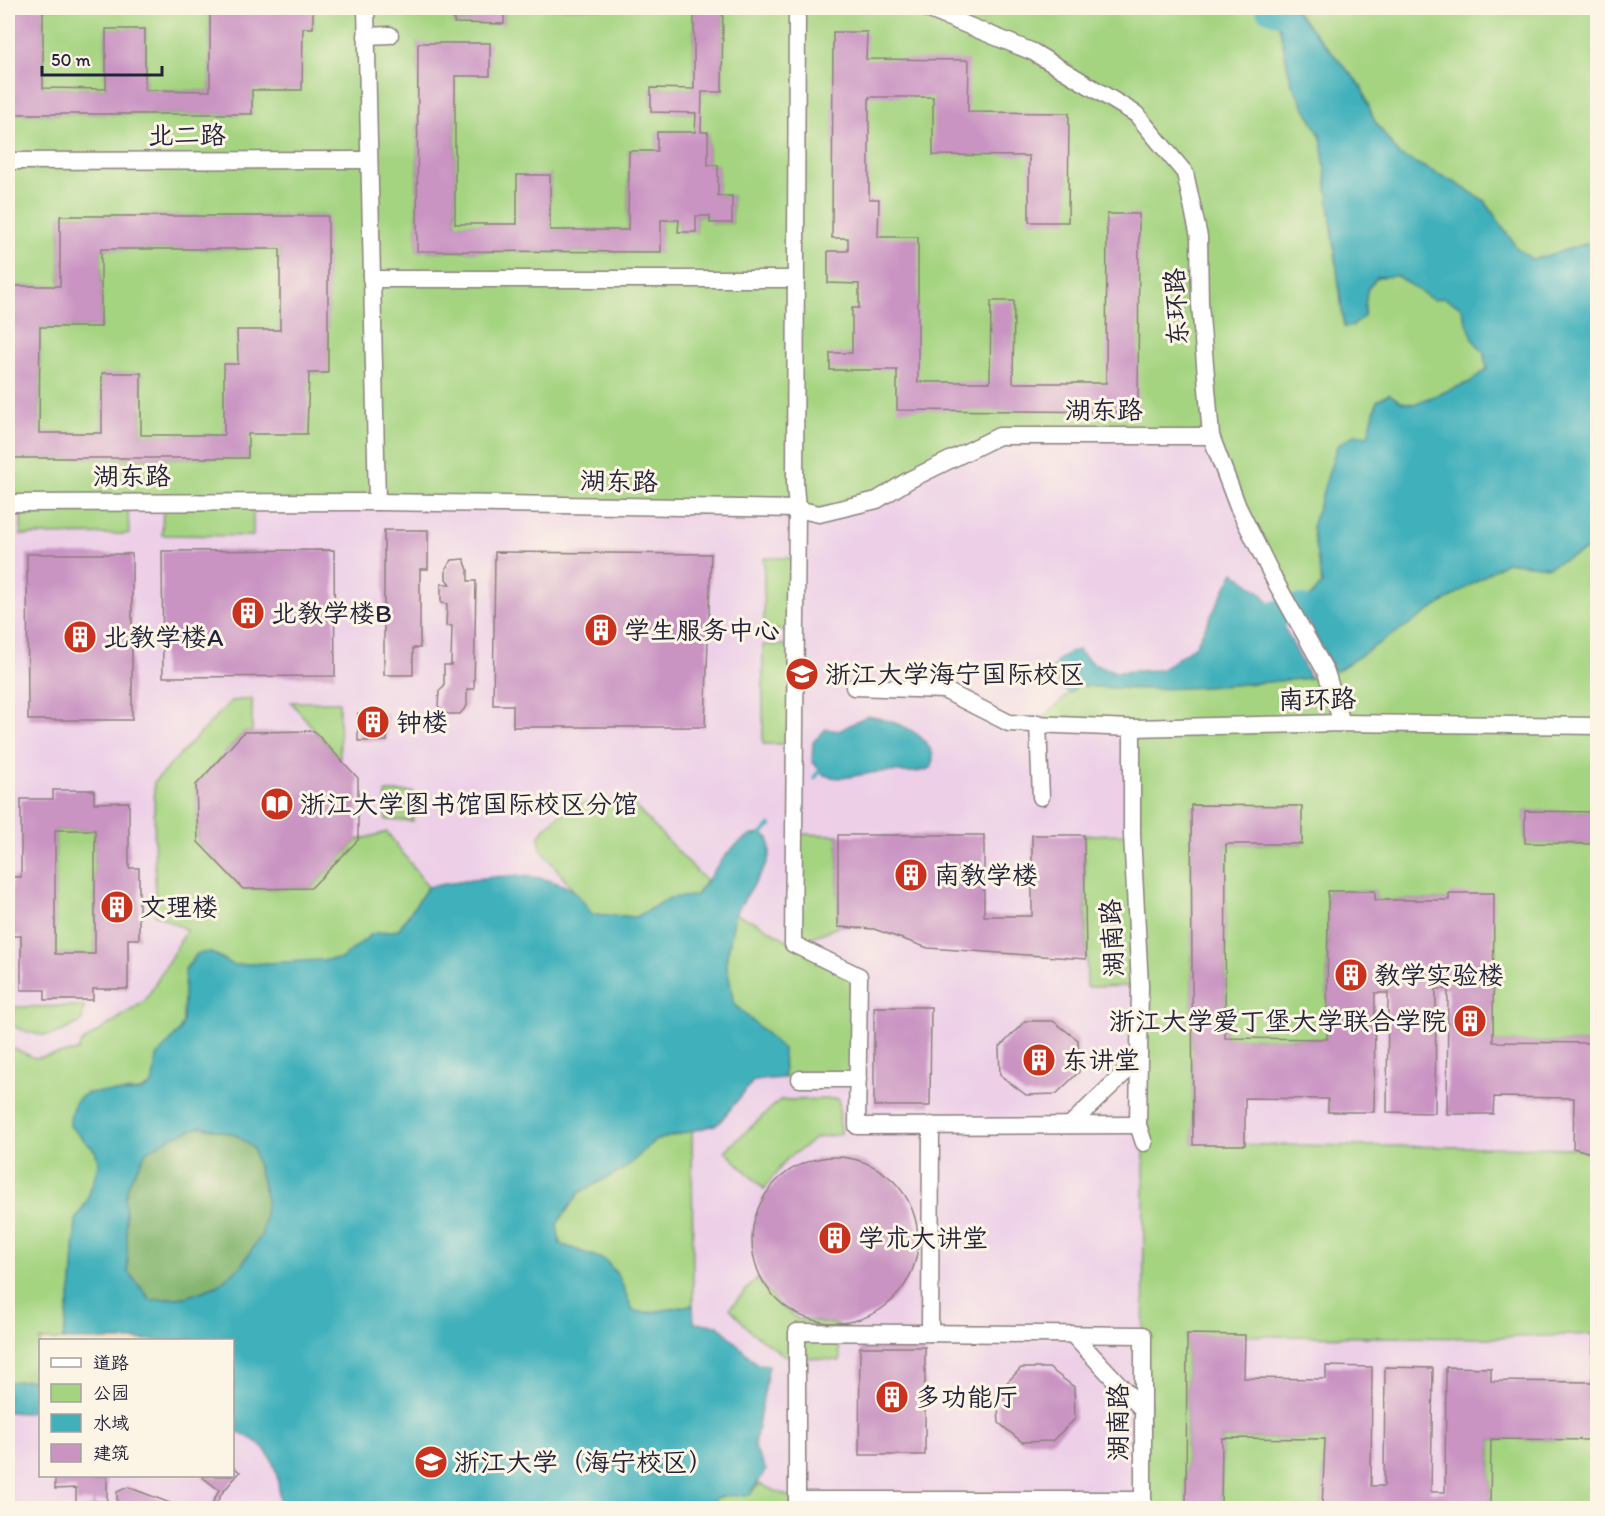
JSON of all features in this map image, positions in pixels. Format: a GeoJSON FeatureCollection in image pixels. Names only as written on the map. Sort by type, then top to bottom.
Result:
{"type":"FeatureCollection","features":[{"type":"Feature","properties":{"kind":"street"},"geometry":{"type":"LineString","coordinates":[[366,8],[367,160],[377,502]]}},
{"type":"Feature","properties":{"kind":"street"},"geometry":{"type":"LineString","coordinates":[[797,8],[797,509],[793,944],[859,976],[857,1125],[1138,1125]]}},
{"type":"Feature","properties":{"kind":"street","name":"东环路"},"geometry":{"type":"LineString","coordinates":[[925,8],[1033,52],[1136,114],[1185,173],[1199,237],[1200,304],[1211,436],[1238,507],[1275,581],[1326,672],[1342,723]]}},
{"type":"Feature","properties":{"kind":"street"},"geometry":{"type":"LineString","coordinates":[[366,36],[390,35]]}},
{"type":"Feature","properties":{"kind":"street","name":"北二路"},"geometry":{"type":"LineString","coordinates":[[8,161],[367,160]]}},
{"type":"Feature","properties":{"kind":"street"},"geometry":{"type":"LineString","coordinates":[[371,279],[796,279]]}},
{"type":"Feature","properties":{"kind":"street","name":"湖东路"},"geometry":{"type":"LineString","coordinates":[[8,502],[377,502],[797,509],[819,514],[877,500],[909,480],[999,436],[1211,436]]}},
{"type":"Feature","properties":{"kind":"street","name":"南环路"},"geometry":{"type":"LineString","coordinates":[[855,687],[944,690],[1009,723],[1132,728],[1342,723],[1598,726]]}},
{"type":"Feature","properties":{"kind":"street"},"geometry":{"type":"LineString","coordinates":[[1038,723],[1041,797]]}},
{"type":"Feature","properties":{"kind":"street","name":"湖南路"},"geometry":{"type":"LineString","coordinates":[[1132,728],[1132,834],[1140,986],[1138,1125],[1144,1143]]}},
{"type":"Feature","properties":{"kind":"street"},"geometry":{"type":"LineString","coordinates":[[1070,1125],[1139,1059]]}},
{"type":"Feature","properties":{"kind":"street"},"geometry":{"type":"LineString","coordinates":[[800,1079],[858,1079]]}},
{"type":"Feature","properties":{"kind":"street"},"geometry":{"type":"LineString","coordinates":[[930,1333],[931,1125]]}},
{"type":"Feature","properties":{"kind":"street"},"geometry":{"type":"LineString","coordinates":[[1143,1410],[1072,1335],[797,1332],[797,1504],[1143,1504]]}},
{"type":"Feature","properties":{"kind":"street","name":"湖南路"},"geometry":{"type":"LineString","coordinates":[[1072,1335],[1143,1335],[1143,1504]]}},
{"type":"Feature","properties":{"kind":"shaded area","name":"浙江大学海宁国际校区"},"geometry":{"type":"Polygon","coordinates":[[[8,8],[1597,8],[1597,1508],[8,1508],[8,8]]]}},
{"type":"Feature","properties":{"kind":"green space"},"geometry":{"type":"Polygon","coordinates":[[[43,8],[210,8],[210,91],[145,90],[145,29],[106,29],[106,89],[43,88],[43,8]]]}},
{"type":"Feature","properties":{"kind":"green space"},"geometry":{"type":"Polygon","coordinates":[[[313,8],[482,8],[482,11],[454,11],[454,23],[504,23],[504,8],[694,8],[694,89],[651,88],[651,112],[695,113],[696,92],[722,92],[723,8],[1278,8],[1278,20],[1291,82],[1321,137],[1344,327],[1364,316],[1367,290],[1377,277],[1397,276],[1433,300],[1444,298],[1461,307],[1474,340],[1484,353],[1487,369],[1470,382],[1414,404],[1401,402],[1389,394],[1377,401],[1368,436],[1312,527],[1322,584],[1300,608],[1275,581],[1211,436],[999,436],[909,480],[819,514],[253,503],[253,536],[162,535],[163,503],[8,503],[8,458],[248,458],[248,434],[309,373],[328,373],[327,216],[60,216],[60,286],[8,286],[8,114],[252,114],[252,90],[303,28],[313,28],[313,8]],[[418,43],[417,251],[660,252],[661,220],[679,220],[679,232],[696,232],[696,216],[710,216],[711,223],[732,223],[732,196],[718,196],[718,165],[708,165],[708,133],[657,132],[657,151],[629,151],[628,230],[550,230],[550,175],[517,224],[455,224],[455,76],[418,43]]]}},
{"type":"Feature","properties":{"kind":"green space"},"geometry":{"type":"Polygon","coordinates":[[[1293,8],[1597,8],[1597,245],[1592,242],[1533,260],[1517,248],[1485,201],[1454,182],[1399,155],[1374,120],[1361,86],[1293,8]]]}},
{"type":"Feature","properties":{"kind":"green space"},"geometry":{"type":"Polygon","coordinates":[[[101,249],[280,249],[280,330],[237,331],[238,364],[224,435],[141,435],[141,373],[102,374],[102,433],[39,433],[40,327],[101,327],[101,249]]]}},
{"type":"Feature","properties":{"kind":"green space"},"geometry":{"type":"Polygon","coordinates":[[[128,510],[129,534],[21,535],[21,511],[128,510]]]}},
{"type":"Feature","properties":{"kind":"green space"},"geometry":{"type":"Polygon","coordinates":[[[1597,545],[1597,812],[1525,811],[1525,843],[1597,844],[1597,1043],[1493,1042],[1449,900],[1375,900],[1375,891],[1328,891],[1327,1039],[1225,1038],[1226,844],[1302,844],[1302,806],[1191,806],[1193,1144],[1573,1148],[1597,1155],[1597,1334],[1488,1338],[1187,1335],[1186,1508],[1143,1508],[1144,1144],[1140,986],[1087,987],[1084,835],[1132,834],[1132,729],[1038,723],[1078,685],[1165,689],[1310,678],[1326,672],[1506,562],[1548,567],[1597,545]]]}},
{"type":"Feature","properties":{"kind":"green space"},"geometry":{"type":"Polygon","coordinates":[[[764,558],[795,558],[794,630],[764,630],[764,558]]]}},
{"type":"Feature","properties":{"kind":"green space"},"geometry":{"type":"Polygon","coordinates":[[[763,645],[794,645],[794,744],[763,744],[763,645]]]}},
{"type":"Feature","properties":{"kind":"green space"},"geometry":{"type":"Polygon","coordinates":[[[252,699],[252,732],[244,732],[196,785],[198,842],[243,889],[311,888],[358,840],[387,832],[428,887],[398,930],[372,934],[341,959],[233,965],[217,955],[197,954],[185,969],[183,1022],[152,1085],[139,1091],[87,1093],[70,1126],[95,1151],[99,1163],[87,1201],[76,1219],[72,1284],[63,1339],[39,1339],[39,1370],[31,1380],[8,1382],[8,1046],[35,1058],[78,1051],[81,1043],[145,1001],[187,930],[155,914],[154,782],[231,701],[252,699]]]}},
{"type":"Feature","properties":{"kind":"green space"},"geometry":{"type":"Polygon","coordinates":[[[291,702],[339,702],[340,759],[339,759],[291,702]]]}},
{"type":"Feature","properties":{"kind":"green space"},"geometry":{"type":"Polygon","coordinates":[[[386,792],[414,792],[413,821],[386,820],[386,792]]]}},
{"type":"Feature","properties":{"kind":"green space"},"geometry":{"type":"Polygon","coordinates":[[[630,801],[706,881],[695,896],[670,898],[636,917],[592,914],[541,849],[539,836],[560,815],[579,805],[630,801]]]}},
{"type":"Feature","properties":{"kind":"green space"},"geometry":{"type":"Polygon","coordinates":[[[55,830],[95,830],[95,954],[55,954],[55,830]]]}},
{"type":"Feature","properties":{"kind":"green space"},"geometry":{"type":"Polygon","coordinates":[[[794,834],[838,835],[838,927],[794,944],[859,976],[858,1079],[784,1078],[783,1049],[734,1004],[726,962],[735,914],[758,923],[793,944],[794,834]]]}},
{"type":"Feature","properties":{"kind":"green space"},"geometry":{"type":"Polygon","coordinates":[[[84,1006],[82,1021],[55,1034],[40,1035],[11,1025],[14,1007],[84,1006]]]}},
{"type":"Feature","properties":{"kind":"green space"},"geometry":{"type":"Polygon","coordinates":[[[839,1099],[840,1134],[816,1138],[786,1160],[764,1189],[725,1151],[780,1100],[839,1099]]]}},
{"type":"Feature","properties":{"kind":"green space"},"geometry":{"type":"Polygon","coordinates":[[[201,1126],[236,1135],[253,1148],[267,1200],[262,1234],[241,1266],[217,1286],[186,1297],[151,1300],[128,1272],[125,1198],[129,1183],[146,1152],[174,1135],[201,1126]]]}},
{"type":"Feature","properties":{"kind":"green space"},"geometry":{"type":"Polygon","coordinates":[[[692,1130],[693,1305],[656,1311],[633,1311],[619,1277],[605,1260],[560,1244],[557,1224],[580,1192],[626,1168],[654,1141],[692,1130]]]}},
{"type":"Feature","properties":{"kind":"green space"},"geometry":{"type":"Polygon","coordinates":[[[757,1278],[777,1303],[798,1319],[838,1325],[840,1361],[784,1355],[750,1331],[730,1308],[757,1278]]]}},
{"type":"Feature","properties":{"kind":"green space"},"geometry":{"type":"Polygon","coordinates":[[[1222,1438],[1325,1439],[1322,1508],[1221,1508],[1222,1438]]]}},
{"type":"Feature","properties":{"kind":"green space"},"geometry":{"type":"Polygon","coordinates":[[[1491,1439],[1595,1440],[1594,1508],[1490,1508],[1491,1439]]]}},
{"type":"Feature","properties":{"kind":"green space"},"geometry":{"type":"Polygon","coordinates":[[[759,1484],[797,1500],[797,1508],[705,1508],[720,1497],[748,1494],[759,1484]]]}},
{"type":"Feature","properties":{"kind":"water"},"geometry":{"type":"Polygon","coordinates":[[[1278,8],[1293,8],[1361,86],[1374,120],[1399,155],[1454,182],[1485,201],[1517,248],[1533,260],[1592,242],[1597,245],[1597,545],[1548,567],[1506,562],[1335,672],[1300,608],[1322,584],[1312,527],[1337,446],[1355,434],[1368,436],[1377,401],[1389,394],[1401,402],[1414,404],[1470,382],[1487,369],[1484,353],[1474,341],[1461,307],[1444,298],[1433,300],[1397,276],[1377,277],[1367,290],[1364,316],[1353,326],[1344,327],[1321,137],[1291,82],[1278,20],[1278,8]]]}},
{"type":"Feature","properties":{"kind":"water"},"geometry":{"type":"Polygon","coordinates":[[[1234,572],[1262,594],[1277,614],[1310,678],[1165,689],[1078,685],[1070,693],[1060,687],[1052,670],[1063,657],[1078,650],[1093,664],[1116,672],[1161,670],[1196,645],[1234,572]]]}},
{"type":"Feature","properties":{"kind":"water"},"geometry":{"type":"Polygon","coordinates":[[[867,716],[906,727],[922,738],[933,755],[932,767],[913,772],[880,772],[838,778],[824,775],[812,761],[813,742],[826,729],[839,731],[867,716]]]}},
{"type":"Feature","properties":{"kind":"water"},"geometry":{"type":"Polygon","coordinates":[[[762,834],[769,838],[770,854],[766,865],[735,914],[726,962],[734,1004],[783,1049],[784,1078],[754,1080],[718,1124],[654,1141],[626,1168],[580,1192],[557,1224],[560,1244],[605,1260],[619,1277],[633,1311],[656,1311],[693,1305],[694,1323],[718,1325],[757,1364],[769,1365],[754,1448],[766,1470],[750,1495],[721,1497],[705,1508],[279,1508],[278,1482],[271,1460],[257,1442],[234,1432],[234,1339],[63,1339],[72,1284],[76,1219],[87,1201],[99,1163],[95,1151],[70,1126],[73,1107],[80,1098],[88,1093],[132,1093],[152,1085],[157,1056],[180,1030],[183,1022],[185,970],[197,954],[210,952],[233,965],[341,959],[372,934],[398,930],[428,887],[500,876],[537,878],[554,882],[574,891],[592,914],[636,917],[670,898],[695,896],[735,846],[753,835],[762,834]],[[201,1126],[170,1138],[146,1152],[129,1183],[125,1198],[128,1272],[151,1300],[186,1297],[217,1286],[241,1266],[262,1234],[267,1200],[253,1148],[236,1135],[201,1126]]]}},
{"type":"Feature","properties":{"kind":"water"},"geometry":{"type":"Polygon","coordinates":[[[39,1370],[39,1407],[26,1413],[8,1412],[8,1382],[31,1380],[39,1370]]]}},
{"type":"Feature","properties":{"kind":"building"},"geometry":{"type":"Polygon","coordinates":[[[8,8],[43,8],[43,88],[106,89],[106,29],[145,29],[145,90],[210,91],[210,8],[313,8],[313,28],[303,28],[302,90],[252,90],[252,114],[8,114],[8,8]]]}},
{"type":"Feature","properties":{"kind":"building"},"geometry":{"type":"Polygon","coordinates":[[[482,8],[504,8],[504,24],[454,23],[454,11],[482,11],[482,8]]]}},
{"type":"Feature","properties":{"kind":"building"},"geometry":{"type":"Polygon","coordinates":[[[694,8],[723,8],[722,92],[702,92],[701,132],[708,132],[708,165],[718,165],[718,196],[732,196],[732,223],[710,223],[710,216],[696,216],[696,232],[678,232],[679,220],[661,220],[661,252],[417,251],[418,43],[490,43],[490,76],[455,76],[455,224],[517,224],[517,175],[550,175],[550,230],[628,230],[629,151],[657,151],[657,132],[695,132],[696,113],[651,112],[651,88],[694,89],[694,8]]]}},
{"type":"Feature","properties":{"kind":"building"},"geometry":{"type":"Polygon","coordinates":[[[833,32],[867,32],[866,59],[969,60],[968,112],[1069,113],[1068,222],[1029,222],[1029,156],[933,155],[933,97],[869,97],[869,199],[879,199],[878,237],[918,237],[918,382],[990,382],[991,301],[1014,301],[1013,383],[1106,383],[1107,214],[1139,214],[1138,412],[897,410],[897,370],[830,370],[830,353],[852,353],[852,308],[859,308],[859,284],[828,283],[828,251],[848,251],[848,238],[832,238],[833,32]]]}},
{"type":"Feature","properties":{"kind":"building"},"geometry":{"type":"Polygon","coordinates":[[[60,216],[328,216],[328,373],[309,373],[307,434],[248,434],[248,458],[8,458],[8,286],[60,286],[60,216]],[[101,249],[101,327],[40,327],[39,433],[102,433],[102,373],[141,373],[141,435],[224,435],[224,364],[238,364],[237,330],[280,330],[280,249],[101,249]]]}},
{"type":"Feature","properties":{"kind":"building"},"geometry":{"type":"Polygon","coordinates":[[[384,530],[428,530],[428,569],[420,569],[420,648],[413,648],[413,675],[384,675],[384,530]]]}},
{"type":"Feature","properties":{"kind":"building","name":"北教学楼B"},"geometry":{"type":"Polygon","coordinates":[[[334,550],[335,676],[163,677],[162,551],[334,550]]]}},
{"type":"Feature","properties":{"kind":"building","name":"学生服务中心"},"geometry":{"type":"Polygon","coordinates":[[[495,552],[711,554],[705,727],[513,727],[513,705],[493,705],[495,552]]]}},
{"type":"Feature","properties":{"kind":"building","name":"北教学楼A"},"geometry":{"type":"Polygon","coordinates":[[[27,554],[132,554],[132,720],[28,720],[27,554]]]}},
{"type":"Feature","properties":{"kind":"building"},"geometry":{"type":"Polygon","coordinates":[[[464,559],[468,570],[468,581],[476,581],[474,689],[467,689],[467,706],[460,714],[448,714],[438,706],[439,691],[444,687],[444,665],[451,665],[452,626],[446,626],[447,604],[441,603],[441,584],[450,584],[446,579],[446,568],[452,560],[464,559]]]}},
{"type":"Feature","properties":{"kind":"building","name":"钟楼"},"geometry":{"type":"Polygon","coordinates":[[[358,713],[387,713],[387,741],[358,741],[358,713]]]}},
{"type":"Feature","properties":{"kind":"building","name":"浙江大学图书馆国际校区分馆"},"geometry":{"type":"Polygon","coordinates":[[[314,731],[358,778],[358,840],[311,888],[243,889],[198,842],[196,785],[244,732],[314,731]]]}},
{"type":"Feature","properties":{"kind":"building","name":"文理楼"},"geometry":{"type":"Polygon","coordinates":[[[53,790],[94,790],[94,803],[129,802],[129,868],[139,868],[139,939],[128,939],[128,989],[93,989],[93,1000],[45,1000],[45,990],[21,990],[21,936],[12,936],[12,877],[21,877],[21,799],[53,799],[53,790]],[[55,830],[55,954],[95,954],[95,830],[55,830]]]}},
{"type":"Feature","properties":{"kind":"building"},"geometry":{"type":"Polygon","coordinates":[[[1191,805],[1302,806],[1302,844],[1226,844],[1225,1038],[1327,1039],[1328,891],[1375,891],[1375,900],[1449,900],[1449,893],[1494,893],[1493,1042],[1598,1043],[1598,1155],[1573,1148],[1574,1098],[1494,1097],[1493,1114],[1447,1114],[1448,989],[1436,989],[1435,1113],[1387,1112],[1388,993],[1375,993],[1374,1112],[1328,1112],[1328,1099],[1245,1098],[1245,1145],[1193,1145],[1191,805]]]}},
{"type":"Feature","properties":{"kind":"building"},"geometry":{"type":"Polygon","coordinates":[[[1525,811],[1598,812],[1598,844],[1525,843],[1525,811]]]}},
{"type":"Feature","properties":{"kind":"building","name":"南教学楼"},"geometry":{"type":"Polygon","coordinates":[[[838,835],[984,835],[984,916],[1032,916],[1032,835],[1084,835],[1086,959],[928,948],[874,929],[838,927],[838,835]]]}},
{"type":"Feature","properties":{"kind":"building"},"geometry":{"type":"Polygon","coordinates":[[[874,1007],[931,1007],[930,1106],[874,1106],[874,1007]]]}},
{"type":"Feature","properties":{"kind":"building","name":"东讲堂"},"geometry":{"type":"Polygon","coordinates":[[[1025,1021],[1053,1021],[1078,1040],[1079,1072],[1056,1094],[1026,1095],[1000,1075],[999,1048],[1025,1021]]]}},
{"type":"Feature","properties":{"kind":"building","name":"学术大讲堂"},"geometry":{"type":"Polygon","coordinates":[[[835,1157],[867,1164],[881,1171],[893,1182],[904,1194],[911,1208],[918,1240],[911,1272],[904,1286],[893,1298],[881,1309],[867,1316],[835,1323],[803,1316],[789,1309],[777,1298],[766,1286],[759,1272],[752,1240],[759,1208],[766,1194],[777,1182],[789,1171],[803,1164],[835,1157]]]}},
{"type":"Feature","properties":{"kind":"building"},"geometry":{"type":"Polygon","coordinates":[[[1187,1334],[1245,1335],[1244,1378],[1326,1379],[1326,1366],[1372,1367],[1371,1486],[1384,1486],[1385,1367],[1433,1368],[1431,1492],[1445,1492],[1446,1367],[1491,1368],[1491,1381],[1592,1382],[1593,1336],[1598,1334],[1598,1508],[1594,1508],[1595,1440],[1491,1439],[1490,1508],[1322,1508],[1325,1439],[1222,1438],[1221,1508],[1186,1508],[1187,1334]]]}},
{"type":"Feature","properties":{"kind":"building","name":"多功能厅"},"geometry":{"type":"Polygon","coordinates":[[[860,1347],[925,1347],[925,1455],[859,1455],[860,1347]]]}},
{"type":"Feature","properties":{"kind":"building"},"geometry":{"type":"Polygon","coordinates":[[[1021,1368],[1049,1368],[1074,1387],[1075,1419],[1052,1441],[1022,1442],[999,1423],[997,1393],[1021,1368]]]}},
{"type":"Feature","properties":{"kind":"building"},"geometry":{"type":"Polygon","coordinates":[[[234,1468],[240,1472],[222,1493],[214,1508],[210,1508],[219,1490],[202,1477],[234,1477],[234,1468]]]}},
{"type":"Feature","properties":{"kind":"building"},"geometry":{"type":"Polygon","coordinates":[[[55,1477],[107,1477],[107,1501],[95,1501],[95,1508],[92,1508],[92,1501],[76,1502],[76,1488],[55,1489],[55,1477]]]}},
{"type":"Feature","properties":{"kind":"building"},"geometry":{"type":"Polygon","coordinates":[[[128,1487],[178,1506],[178,1508],[117,1508],[117,1492],[128,1487]]]}},
{"type":"Feature","properties":{"kind":"waterway"},"geometry":{"type":"LineString","coordinates":[[1269,8],[1277,11]]}},
{"type":"Feature","properties":{"kind":"waterway"},"geometry":{"type":"LineString","coordinates":[[1277,614],[1300,608]]}},
{"type":"Feature","properties":{"kind":"waterway"},"geometry":{"type":"LineString","coordinates":[[815,777],[820,771]]}},
{"type":"Feature","properties":{"kind":"waterway"},"geometry":{"type":"LineString","coordinates":[[762,834],[770,826]]}},
{"type":"Feature","properties":{"kind":"place","name":"北教学楼B"},"geometry":{"type":"Point","coordinates":[248,613]}},
{"type":"Feature","properties":{"kind":"place","name":"学生服务中心"},"geometry":{"type":"Point","coordinates":[601,630]}},
{"type":"Feature","properties":{"kind":"place","name":"北教学楼A"},"geometry":{"type":"Point","coordinates":[80,637]}},
{"type":"Feature","properties":{"kind":"place","name":"浙江大学海宁国际校区"},"geometry":{"type":"Point","coordinates":[802,674]}},
{"type":"Feature","properties":{"kind":"place","name":"钟楼"},"geometry":{"type":"Point","coordinates":[373,722]}},
{"type":"Feature","properties":{"kind":"place","name":"浙江大学图书馆国际校区分馆"},"geometry":{"type":"Point","coordinates":[277,804]}},
{"type":"Feature","properties":{"kind":"place","name":"南教学楼"},"geometry":{"type":"Point","coordinates":[911,875]}},
{"type":"Feature","properties":{"kind":"place","name":"文理楼"},"geometry":{"type":"Point","coordinates":[117,907]}},
{"type":"Feature","properties":{"kind":"place","name":"教学实验楼"},"geometry":{"type":"Point","coordinates":[1351,975]}},
{"type":"Feature","properties":{"kind":"place","name":"浙江大学爱丁堡大学联合学院"},"geometry":{"type":"Point","coordinates":[1470,1021]}},
{"type":"Feature","properties":{"kind":"place","name":"东讲堂"},"geometry":{"type":"Point","coordinates":[1039,1060]}},
{"type":"Feature","properties":{"kind":"place","name":"学术大讲堂"},"geometry":{"type":"Point","coordinates":[835,1238]}},
{"type":"Feature","properties":{"kind":"place","name":"多功能厅"},"geometry":{"type":"Point","coordinates":[892,1397]}},
{"type":"Feature","properties":{"kind":"place","name":"浙江大学（海宁校区）"},"geometry":{"type":"Point","coordinates":[431,1462]}}]}
